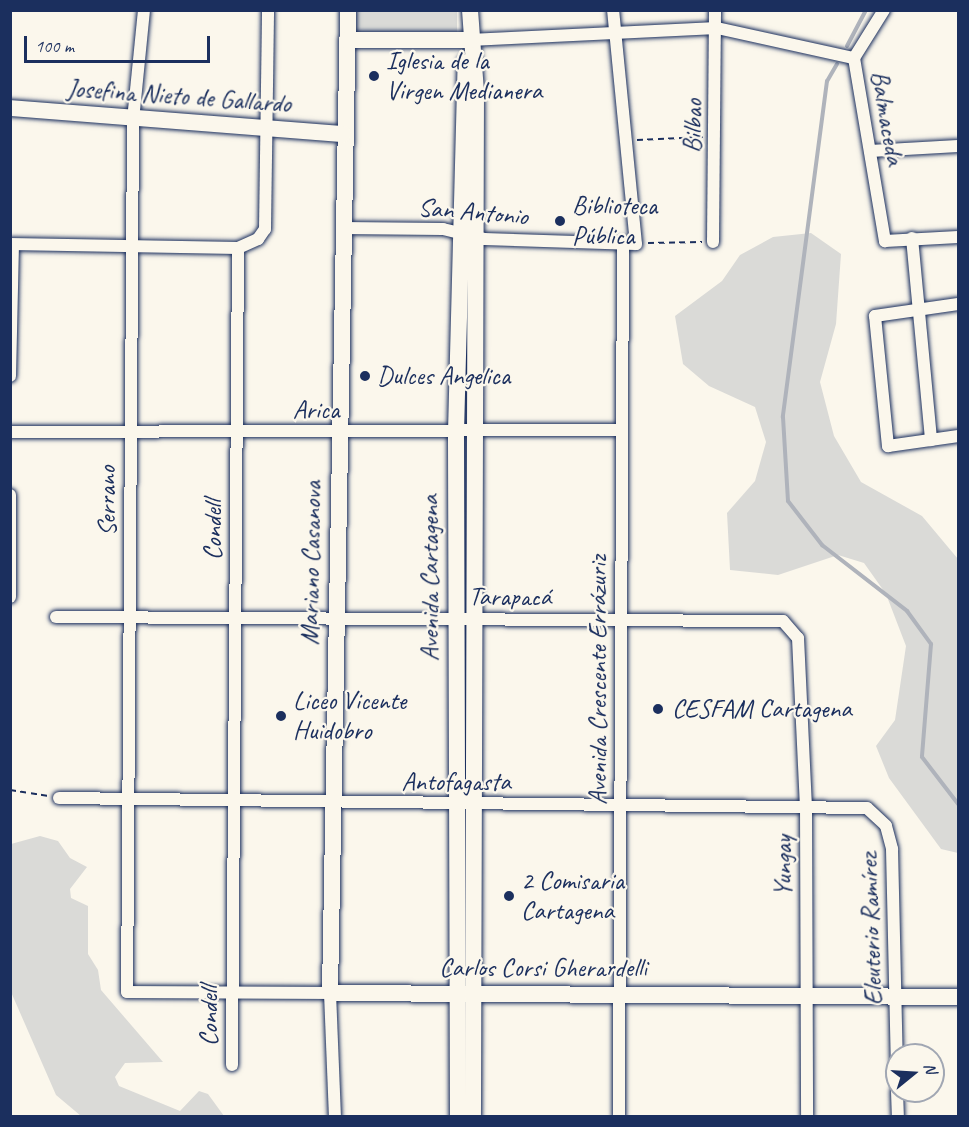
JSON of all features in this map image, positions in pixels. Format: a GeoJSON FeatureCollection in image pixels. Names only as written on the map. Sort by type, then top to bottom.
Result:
{"type":"FeatureCollection","features":[{"type":"Feature","properties":{"kind":"main road","name":"Mariano Casanova"},"geometry":{"type":"LineString","coordinates":[[330,993],[343,134],[348,10]]}},
{"type":"Feature","properties":{"kind":"main road","name":"Avenida Cartagena"},"geometry":{"type":"LineString","coordinates":[[464,805],[474,620],[476,431],[476,236],[470,10]]}},
{"type":"Feature","properties":{"kind":"main road"},"geometry":{"type":"LineString","coordinates":[[347,40],[470,40]]}},
{"type":"Feature","properties":{"kind":"main road","name":"Avenida Cartagena"},"geometry":{"type":"LineString","coordinates":[[470,40],[463,89],[459,230],[456,620],[464,805],[465,993],[473,1116]]}},
{"type":"Feature","properties":{"kind":"main road","name":"Josefina Nieto de Gallardo"},"geometry":{"type":"LineString","coordinates":[[10,108],[133,121],[343,134]]}},
{"type":"Feature","properties":{"kind":"main road","name":"Carlos Corsi Gherardelli"},"geometry":{"type":"LineString","coordinates":[[330,993],[807,994],[958,997]]}},
{"type":"Feature","properties":{"kind":"main road","name":"Avenida Cartagena"},"geometry":{"type":"LineString","coordinates":[[458,1116],[465,993]]}},
{"type":"Feature","properties":{"kind":"street","name":"Serrano"},"geometry":{"type":"LineString","coordinates":[[127,992],[133,121],[144,10]]}},
{"type":"Feature","properties":{"kind":"street"},"geometry":{"type":"LineString","coordinates":[[10,376],[12,245],[238,248],[258,239],[265,229],[268,10]]}},
{"type":"Feature","properties":{"kind":"street"},"geometry":{"type":"LineString","coordinates":[[612,10],[629,141],[636,244]]}},
{"type":"Feature","properties":{"kind":"street","name":"Bilbao"},"geometry":{"type":"LineString","coordinates":[[713,242],[717,28],[714,10]]}},
{"type":"Feature","properties":{"kind":"street","name":"Balmaceda"},"geometry":{"type":"LineString","coordinates":[[884,10],[854,58],[885,241],[912,238]]}},
{"type":"Feature","properties":{"kind":"street"},"geometry":{"type":"LineString","coordinates":[[470,40],[615,30],[717,28],[854,58]]}},
{"type":"Feature","properties":{"kind":"street"},"geometry":{"type":"LineString","coordinates":[[870,151],[958,146]]}},
{"type":"Feature","properties":{"kind":"street","name":"San Antonio"},"geometry":{"type":"LineString","coordinates":[[342,228],[459,230],[476,236],[636,244]]}},
{"type":"Feature","properties":{"kind":"street"},"geometry":{"type":"LineString","coordinates":[[931,440],[912,238],[958,237]]}},
{"type":"Feature","properties":{"kind":"street","name":"Avenida Crescente Errázuriz"},"geometry":{"type":"LineString","coordinates":[[619,1116],[623,243]]}},
{"type":"Feature","properties":{"kind":"street","name":"Condell"},"geometry":{"type":"LineString","coordinates":[[232,1065],[238,248]]}},
{"type":"Feature","properties":{"kind":"street"},"geometry":{"type":"LineString","coordinates":[[958,304],[875,316],[888,446],[958,436]]}},
{"type":"Feature","properties":{"kind":"street","name":"Arica"},"geometry":{"type":"LineString","coordinates":[[10,432],[622,430]]}},
{"type":"Feature","properties":{"kind":"street"},"geometry":{"type":"LineString","coordinates":[[10,495],[10,597]]}},
{"type":"Feature","properties":{"kind":"street","name":"Tarapacá"},"geometry":{"type":"LineString","coordinates":[[56,617],[783,621]]}},
{"type":"Feature","properties":{"kind":"street","name":"Yungay"},"geometry":{"type":"LineString","coordinates":[[783,621],[798,638],[806,805],[807,1116]]}},
{"type":"Feature","properties":{"kind":"street","name":"Antofagasta"},"geometry":{"type":"LineString","coordinates":[[59,798],[464,805],[853,805]]}},
{"type":"Feature","properties":{"kind":"street","name":"Eleuterio Ramírez"},"geometry":{"type":"LineString","coordinates":[[853,805],[878,815],[891,841],[897,1043]]}},
{"type":"Feature","properties":{"kind":"street","name":"Carlos Corsi Gherardelli"},"geometry":{"type":"LineString","coordinates":[[127,992],[330,993]]}},
{"type":"Feature","properties":{"kind":"street","name":"Mariano Casanova"},"geometry":{"type":"LineString","coordinates":[[330,993],[335,1116]]}},
{"type":"Feature","properties":{"kind":"street"},"geometry":{"type":"LineString","coordinates":[[800,1116],[806,1089]]}},
{"type":"Feature","properties":{"kind":"path"},"geometry":{"type":"LineString","coordinates":[[629,141],[715,136]]}},
{"type":"Feature","properties":{"kind":"path"},"geometry":{"type":"LineString","coordinates":[[636,244],[713,242]]}},
{"type":"Feature","properties":{"kind":"path"},"geometry":{"type":"LineString","coordinates":[[10,790],[59,798]]}},
{"type":"Feature","properties":{"kind":"shaded area"},"geometry":{"type":"Polygon","coordinates":[[[353,11],[457,11],[457,33],[353,33],[353,11]]]}},
{"type":"Feature","properties":{"kind":"shaded area"},"geometry":{"type":"Polygon","coordinates":[[[811,233],[841,254],[836,324],[820,382],[834,436],[861,482],[922,516],[958,559],[958,853],[941,849],[889,778],[876,746],[895,720],[906,646],[886,594],[864,563],[838,555],[778,575],[730,570],[727,513],[755,481],[766,442],[755,407],[709,386],[683,364],[675,316],[722,281],[740,255],[773,237],[811,233]]]}},
{"type":"Feature","properties":{"kind":"shaded area"},"geometry":{"type":"Polygon","coordinates":[[[40,836],[58,841],[70,858],[87,867],[70,889],[71,898],[88,906],[88,954],[98,970],[101,990],[163,1062],[125,1063],[115,1077],[119,1086],[180,1111],[199,1091],[208,1094],[224,1116],[81,1116],[56,1095],[11,992],[11,844],[40,836]]]}},
{"type":"Feature","properties":{"kind":"waterway"},"geometry":{"type":"LineString","coordinates":[[847,46],[866,10]]}},
{"type":"Feature","properties":{"kind":"waterway"},"geometry":{"type":"LineString","coordinates":[[837,64],[827,81],[783,417],[788,501],[822,545],[907,611],[931,644],[922,757],[958,804]]}},
{"type":"Feature","properties":{"kind":"place","name":"Iglesia de la Virgen Medianera"},"geometry":{"type":"Point","coordinates":[374,76]}},
{"type":"Feature","properties":{"kind":"place","name":"Biblioteca Pública"},"geometry":{"type":"Point","coordinates":[560,221]}},
{"type":"Feature","properties":{"kind":"place","name":"Dulces Angelica"},"geometry":{"type":"Point","coordinates":[365,376]}},
{"type":"Feature","properties":{"kind":"place","name":"CESFAM Cartagena"},"geometry":{"type":"Point","coordinates":[658,709]}},
{"type":"Feature","properties":{"kind":"place","name":"Liceo Vicente Huidobro"},"geometry":{"type":"Point","coordinates":[281,716]}},
{"type":"Feature","properties":{"kind":"place","name":"2 Comisaria Cartagena"},"geometry":{"type":"Point","coordinates":[509,896]}}]}
